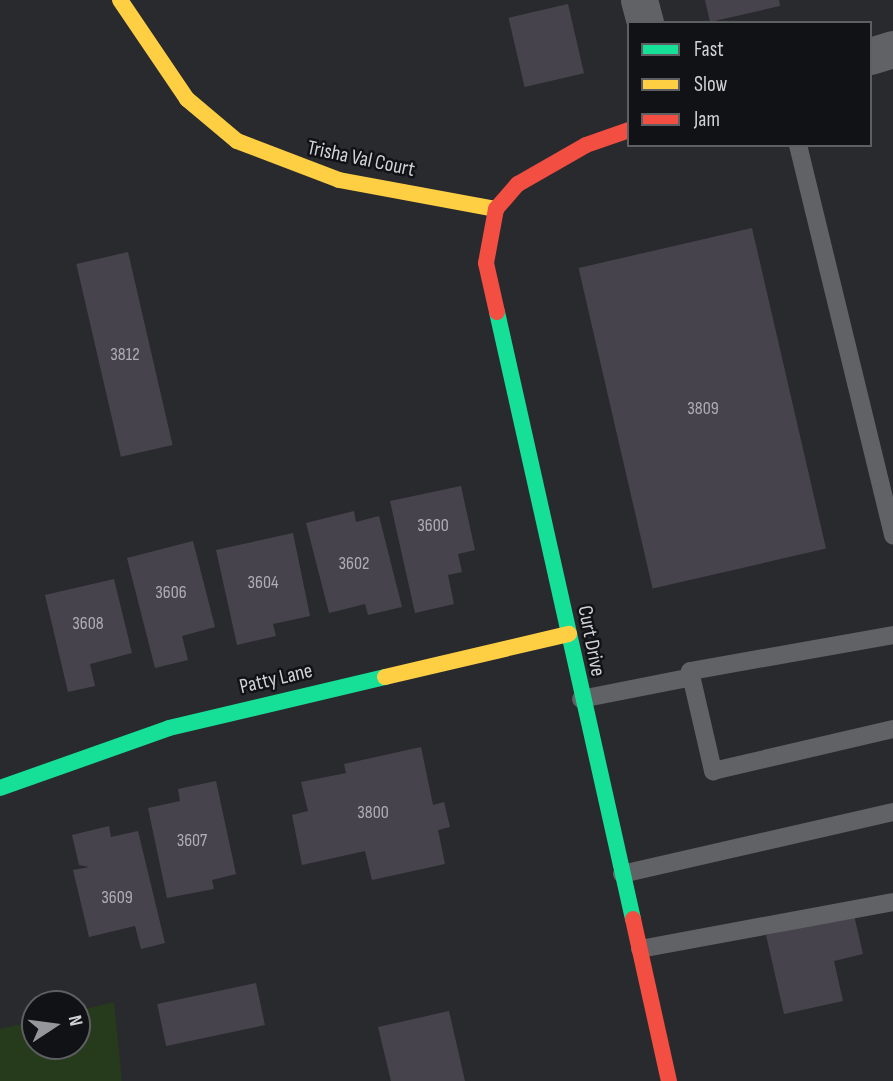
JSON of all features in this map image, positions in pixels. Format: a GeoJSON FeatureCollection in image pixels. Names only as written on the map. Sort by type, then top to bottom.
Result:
{"type":"FeatureCollection","features":[{"type":"Feature","properties":{"kind":"street","name":"Trisha Val Court"},"geometry":{"type":"LineString","coordinates":[[120,0],[187,99],[237,141],[339,180],[496,209]]}},
{"type":"Feature","properties":{"kind":"street"},"geometry":{"type":"LineString","coordinates":[[639,0],[644,21]]}},
{"type":"Feature","properties":{"kind":"street"},"geometry":{"type":"LineString","coordinates":[[872,55],[893,49]]}},
{"type":"Feature","properties":{"kind":"street"},"geometry":{"type":"LineString","coordinates":[[496,209],[546,165],[627,131]]}},
{"type":"Feature","properties":{"kind":"street","name":"Curt Drive"},"geometry":{"type":"LineString","coordinates":[[496,209],[487,281],[669,1081]]}},
{"type":"Feature","properties":{"kind":"street","name":"Patty Lane"},"geometry":{"type":"LineString","coordinates":[[0,788],[169,728],[569,634]]}},
{"type":"Feature","properties":{"kind":"lane"},"geometry":{"type":"LineString","coordinates":[[798,147],[893,537]]}},
{"type":"Feature","properties":{"kind":"lane"},"geometry":{"type":"LineString","coordinates":[[893,635],[690,671],[713,771],[893,729]]}},
{"type":"Feature","properties":{"kind":"lane"},"geometry":{"type":"LineString","coordinates":[[581,699],[692,677]]}},
{"type":"Feature","properties":{"kind":"lane"},"geometry":{"type":"LineString","coordinates":[[622,874],[893,812]]}},
{"type":"Feature","properties":{"kind":"lane"},"geometry":{"type":"LineString","coordinates":[[640,949],[893,902]]}},
{"type":"Feature","properties":{"kind":"green space"},"geometry":{"type":"Polygon","coordinates":[[[114,1002],[122,1081],[0,1081],[0,1029],[21,1024],[21,1060],[91,1060],[91,1008],[114,1002]]]}},
{"type":"Feature","properties":{"kind":"building"},"geometry":{"type":"Polygon","coordinates":[[[705,0],[779,0],[780,6],[710,21],[705,0]]]}},
{"type":"Feature","properties":{"kind":"building"},"geometry":{"type":"Polygon","coordinates":[[[568,4],[584,73],[525,87],[509,18],[568,4]]]}},
{"type":"Feature","properties":{"kind":"building"},"geometry":{"type":"Polygon","coordinates":[[[752,228],[826,549],[653,589],[579,268],[752,228]]]}},
{"type":"Feature","properties":{"kind":"building"},"geometry":{"type":"Polygon","coordinates":[[[128,252],[173,445],[121,457],[76,264],[128,252]]]}},
{"type":"Feature","properties":{"kind":"building"},"geometry":{"type":"Polygon","coordinates":[[[461,486],[475,550],[458,554],[462,572],[448,575],[454,604],[415,613],[390,501],[461,486]]]}},
{"type":"Feature","properties":{"kind":"building"},"geometry":{"type":"Polygon","coordinates":[[[354,511],[356,522],[379,516],[402,607],[368,615],[365,604],[329,613],[306,523],[354,511]]]}},
{"type":"Feature","properties":{"kind":"building"},"geometry":{"type":"Polygon","coordinates":[[[293,533],[310,616],[273,624],[276,636],[237,645],[216,550],[293,533]]]}},
{"type":"Feature","properties":{"kind":"building"},"geometry":{"type":"Polygon","coordinates":[[[193,541],[215,627],[182,636],[188,660],[155,668],[127,558],[193,541]]]}},
{"type":"Feature","properties":{"kind":"building"},"geometry":{"type":"Polygon","coordinates":[[[114,579],[132,653],[90,664],[95,686],[68,692],[45,595],[114,579]]]}},
{"type":"Feature","properties":{"kind":"building"},"geometry":{"type":"Polygon","coordinates":[[[421,747],[433,805],[444,802],[450,827],[438,830],[445,864],[372,880],[365,851],[302,865],[292,815],[308,811],[301,782],[346,773],[344,764],[421,747]]]}},
{"type":"Feature","properties":{"kind":"building"},"geometry":{"type":"Polygon","coordinates":[[[216,781],[236,874],[212,880],[214,889],[167,898],[148,808],[180,801],[178,789],[216,781]]]}},
{"type":"Feature","properties":{"kind":"building"},"geometry":{"type":"Polygon","coordinates":[[[109,826],[111,837],[138,831],[165,943],[141,949],[135,926],[89,937],[73,870],[89,867],[79,865],[72,835],[109,826]]]}},
{"type":"Feature","properties":{"kind":"building"},"geometry":{"type":"Polygon","coordinates":[[[854,915],[863,954],[834,961],[843,1001],[784,1014],[766,935],[854,915]]]}},
{"type":"Feature","properties":{"kind":"building"},"geometry":{"type":"Polygon","coordinates":[[[256,983],[265,1025],[166,1046],[157,1004],[256,983]]]}},
{"type":"Feature","properties":{"kind":"building"},"geometry":{"type":"Polygon","coordinates":[[[449,1011],[465,1081],[391,1081],[378,1027],[449,1011]]]}},
{"type":"Feature","properties":{"kind":"traffic: fast"},"geometry":{"type":"LineString","coordinates":[[497,312],[633,919]]}},
{"type":"Feature","properties":{"kind":"traffic: fast"},"geometry":{"type":"LineString","coordinates":[[0,788],[169,728],[385,677]]}},
{"type":"Feature","properties":{"kind":"traffic: slow"},"geometry":{"type":"LineString","coordinates":[[120,0],[187,99],[237,141],[339,180],[496,209]]}},
{"type":"Feature","properties":{"kind":"traffic: slow"},"geometry":{"type":"LineString","coordinates":[[385,677],[569,634]]}},
{"type":"Feature","properties":{"kind":"traffic: jam"},"geometry":{"type":"LineString","coordinates":[[497,312],[486,263],[496,209],[518,184],[586,145],[627,131]]}},
{"type":"Feature","properties":{"kind":"traffic: jam"},"geometry":{"type":"LineString","coordinates":[[633,919],[669,1081]]}}]}
